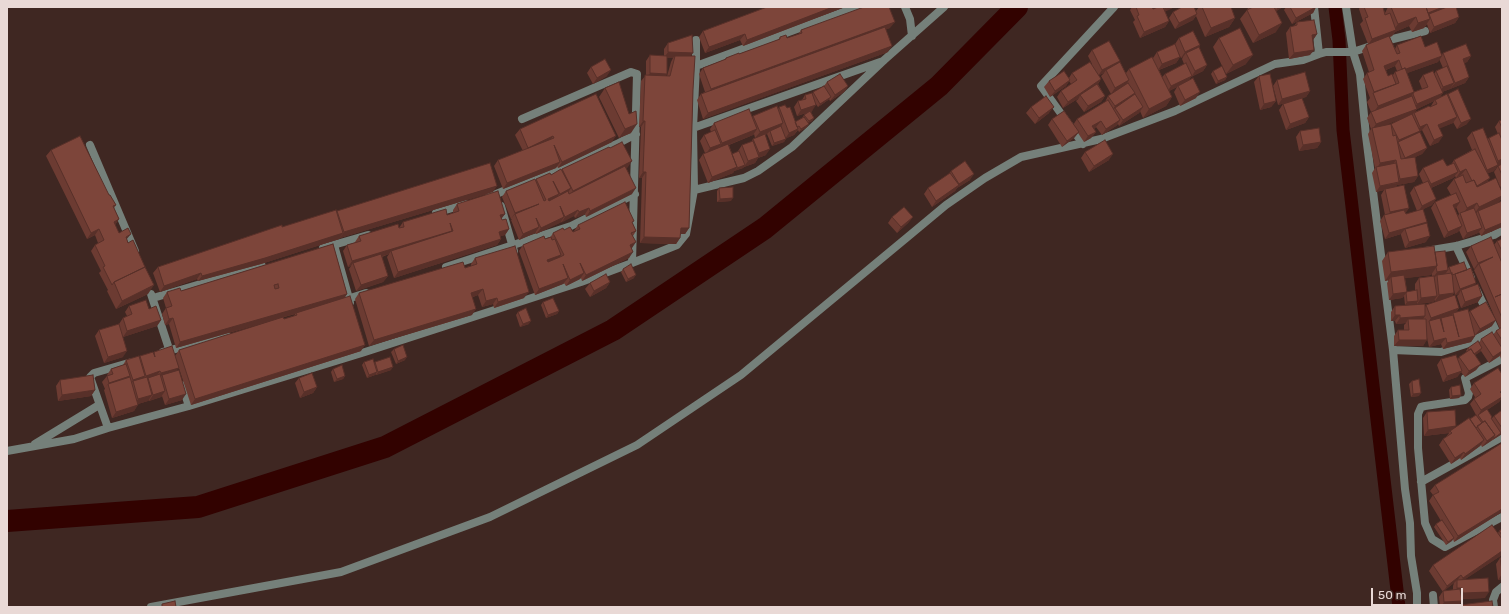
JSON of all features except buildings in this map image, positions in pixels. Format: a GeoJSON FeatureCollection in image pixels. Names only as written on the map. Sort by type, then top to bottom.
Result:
{"type":"FeatureCollection","features":[{"type":"Feature","properties":{"kind":"street"},"geometry":{"type":"LineString","coordinates":[[696,66],[857,7]]}},
{"type":"Feature","properties":{"kind":"street"},"geometry":{"type":"LineString","coordinates":[[905,7],[910,19],[912,36]]}},
{"type":"Feature","properties":{"kind":"street"},"geometry":{"type":"LineString","coordinates":[[694,190],[744,178],[758,171],[792,147],[883,61],[944,7]]}},
{"type":"Feature","properties":{"kind":"street"},"geometry":{"type":"LineString","coordinates":[[1083,144],[1041,86],[1114,7]]}},
{"type":"Feature","properties":{"kind":"street"},"geometry":{"type":"LineString","coordinates":[[1314,7],[1323,53]]}},
{"type":"Feature","properties":{"kind":"street"},"geometry":{"type":"LineString","coordinates":[[1346,7],[1350,52],[1360,74],[1366,136],[1385,257],[1405,489],[1410,523],[1411,556],[1418,607]]}},
{"type":"Feature","properties":{"kind":"street"},"geometry":{"type":"LineString","coordinates":[[151,607],[341,572],[490,517],[630,448],[741,375],[946,205],[985,178],[1021,157],[1101,139],[1175,111],[1275,64],[1303,60],[1323,53],[1350,52],[1425,31]]}},
{"type":"Feature","properties":{"kind":"street"},"geometry":{"type":"LineString","coordinates":[[7,451],[74,439],[189,406],[527,294],[632,263],[677,245],[686,234],[694,190],[693,128],[696,40]]}},
{"type":"Feature","properties":{"kind":"street"},"geometry":{"type":"LineString","coordinates":[[693,128],[883,61]]}},
{"type":"Feature","properties":{"kind":"street"},"geometry":{"type":"LineString","coordinates":[[522,119],[593,93],[631,72],[637,74],[632,263]]}},
{"type":"Feature","properties":{"kind":"street"},"geometry":{"type":"LineString","coordinates":[[430,215],[497,194],[615,141],[636,134]]}},
{"type":"Feature","properties":{"kind":"street"},"geometry":{"type":"LineString","coordinates":[[90,145],[139,262]]}},
{"type":"Feature","properties":{"kind":"street"},"geometry":{"type":"LineString","coordinates":[[497,194],[517,261]]}},
{"type":"Feature","properties":{"kind":"street"},"geometry":{"type":"LineString","coordinates":[[438,270],[571,226],[635,194]]}},
{"type":"Feature","properties":{"kind":"street"},"geometry":{"type":"LineString","coordinates":[[1419,252],[1456,246],[1494,235],[1502,230]]}},
{"type":"Feature","properties":{"kind":"street"},"geometry":{"type":"LineString","coordinates":[[319,250],[378,231]]}},
{"type":"Feature","properties":{"kind":"street"},"geometry":{"type":"LineString","coordinates":[[334,245],[354,314]]}},
{"type":"Feature","properties":{"kind":"street"},"geometry":{"type":"LineString","coordinates":[[1393,350],[1441,352],[1469,343],[1494,329],[1456,246]]}},
{"type":"Feature","properties":{"kind":"street"},"geometry":{"type":"LineString","coordinates":[[152,298],[273,263]]}},
{"type":"Feature","properties":{"kind":"street"},"geometry":{"type":"LineString","coordinates":[[147,283],[175,364]]}},
{"type":"Feature","properties":{"kind":"street"},"geometry":{"type":"LineString","coordinates":[[335,303],[372,291]]}},
{"type":"Feature","properties":{"kind":"street"},"geometry":{"type":"LineString","coordinates":[[155,355],[238,333]]}},
{"type":"Feature","properties":{"kind":"street"},"geometry":{"type":"LineString","coordinates":[[108,428],[90,379],[91,376],[94,373],[140,359]]}},
{"type":"Feature","properties":{"kind":"street"},"geometry":{"type":"LineString","coordinates":[[1502,359],[1465,378],[1469,393],[1465,400],[1421,407],[1418,414],[1418,448],[1424,523],[1432,539],[1445,548],[1502,517]]}},
{"type":"Feature","properties":{"kind":"street"},"geometry":{"type":"LineString","coordinates":[[180,378],[189,406]]}},
{"type":"Feature","properties":{"kind":"street"},"geometry":{"type":"LineString","coordinates":[[31,447],[99,405]]}},
{"type":"Feature","properties":{"kind":"street"},"geometry":{"type":"LineString","coordinates":[[1421,482],[1502,437]]}},
{"type":"Feature","properties":{"kind":"street"},"geometry":{"type":"LineString","coordinates":[[1410,523],[1424,523]]}},
{"type":"Feature","properties":{"kind":"street"},"geometry":{"type":"LineString","coordinates":[[1494,607],[1493,600],[1496,592],[1502,587]]}},
{"type":"Feature","properties":{"kind":"street"},"geometry":{"type":"LineString","coordinates":[[1433,595],[1434,607]]}},
{"type":"Feature","properties":{"kind":"waterway"},"geometry":{"type":"LineString","coordinates":[[7,521],[198,507],[385,447],[613,330],[765,228],[939,86],[1017,7]]}},
{"type":"Feature","properties":{"kind":"waterway"},"geometry":{"type":"LineString","coordinates":[[1335,7],[1339,40],[1343,130],[1399,607]]}}]}
